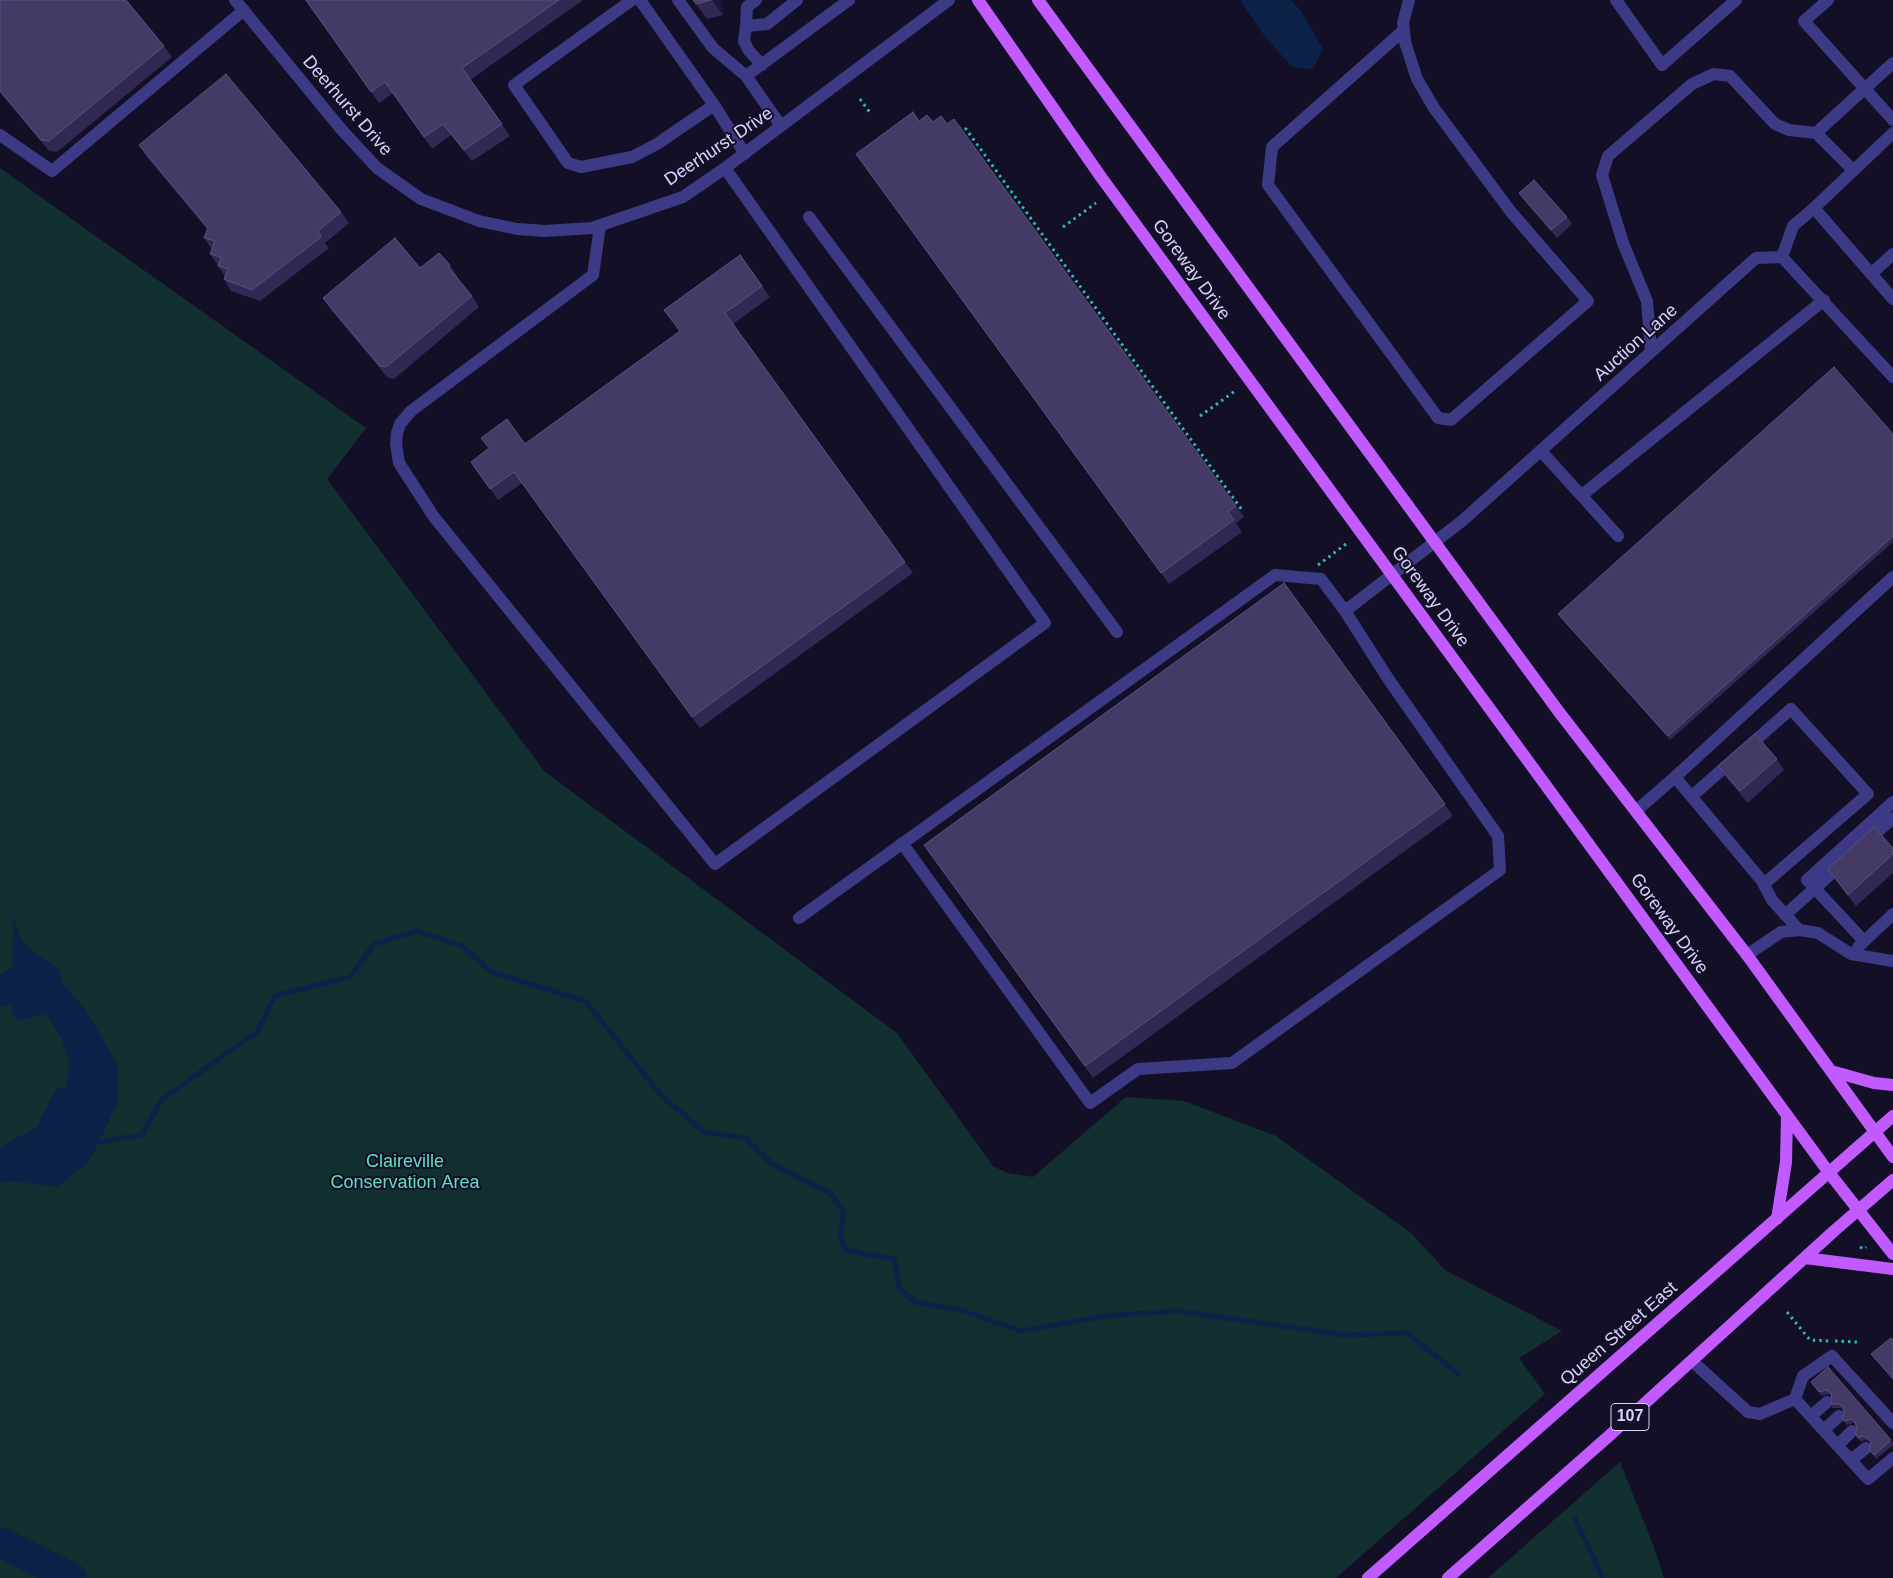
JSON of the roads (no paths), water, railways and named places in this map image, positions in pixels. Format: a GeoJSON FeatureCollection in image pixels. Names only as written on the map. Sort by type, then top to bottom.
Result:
{"type":"FeatureCollection","features":[{"type":"Feature","properties":{"kind":"main road","name":"Goreway Drive"},"geometry":{"type":"LineString","coordinates":[[978,0],[1100,177],[1393,575],[1786,1115],[1858,1211],[1893,1254]]}},
{"type":"Feature","properties":{"kind":"main road","name":"Goreway Drive"},"geometry":{"type":"LineString","coordinates":[[1038,0],[1559,712],[1747,955],[1893,1157]]}},
{"type":"Feature","properties":{"kind":"main road"},"geometry":{"type":"LineString","coordinates":[[1831,1071],[1874,1083],[1893,1085]]}},
{"type":"Feature","properties":{"kind":"main road"},"geometry":{"type":"LineString","coordinates":[[1777,1219],[1786,1162],[1786,1115]]}},
{"type":"Feature","properties":{"kind":"main road","name":"Queen Street East"},"geometry":{"type":"LineString","coordinates":[[1368,1578],[1830,1174],[1893,1116]]}},
{"type":"Feature","properties":{"kind":"main road","name":"107"},"geometry":{"type":"LineString","coordinates":[[1448,1578],[1893,1180]]}},
{"type":"Feature","properties":{"kind":"main road"},"geometry":{"type":"LineString","coordinates":[[1805,1258],[1893,1269]]}},
{"type":"Feature","properties":{"kind":"street","name":"Deerhurst Drive"},"geometry":{"type":"LineString","coordinates":[[235,0],[341,129],[377,168],[421,199],[479,221],[517,229],[545,231],[600,226],[683,197],[745,154],[949,0]]}},
{"type":"Feature","properties":{"kind":"street"},"geometry":{"type":"LineString","coordinates":[[632,0],[514,85],[568,163],[581,166],[632,157],[657,144],[714,104]]}},
{"type":"Feature","properties":{"kind":"street"},"geometry":{"type":"LineString","coordinates":[[640,0],[714,104],[745,154]]}},
{"type":"Feature","properties":{"kind":"street"},"geometry":{"type":"LineString","coordinates":[[678,0],[713,48],[746,76],[781,126]]}},
{"type":"Feature","properties":{"kind":"street"},"geometry":{"type":"LineString","coordinates":[[756,0],[747,7],[744,41],[749,51],[762,65]]}},
{"type":"Feature","properties":{"kind":"street"},"geometry":{"type":"LineString","coordinates":[[746,26],[767,24],[797,0]]}},
{"type":"Feature","properties":{"kind":"street"},"geometry":{"type":"LineString","coordinates":[[746,76],[849,0]]}},
{"type":"Feature","properties":{"kind":"street"},"geometry":{"type":"LineString","coordinates":[[1404,30],[1272,147],[1268,185],[1438,418],[1451,420],[1588,301],[1511,212],[1434,108],[1409,61],[1403,23],[1409,0]]}},
{"type":"Feature","properties":{"kind":"street"},"geometry":{"type":"LineString","coordinates":[[1616,0],[1662,66],[1736,0]]}},
{"type":"Feature","properties":{"kind":"street"},"geometry":{"type":"LineString","coordinates":[[1828,0],[1804,21],[1893,120]]}},
{"type":"Feature","properties":{"kind":"street"},"geometry":{"type":"LineString","coordinates":[[0,135],[52,171],[244,10]]}},
{"type":"Feature","properties":{"kind":"street"},"geometry":{"type":"LineString","coordinates":[[1816,133],[1893,63]]}},
{"type":"Feature","properties":{"kind":"street"},"geometry":{"type":"LineString","coordinates":[[1651,352],[1646,301],[1623,243],[1602,176],[1608,156],[1692,84],[1714,74],[1730,76],[1775,124],[1789,130],[1816,133],[1853,170]]}},
{"type":"Feature","properties":{"kind":"street"},"geometry":{"type":"LineString","coordinates":[[1893,133],[1793,226],[1782,257],[1824,300],[1893,378]]}},
{"type":"Feature","properties":{"kind":"street"},"geometry":{"type":"LineString","coordinates":[[600,226],[593,275],[411,411],[400,424],[396,444],[399,463],[434,517],[715,864],[1046,623],[726,168]]}},
{"type":"Feature","properties":{"kind":"street"},"geometry":{"type":"LineString","coordinates":[[1814,208],[1893,299]]}},
{"type":"Feature","properties":{"kind":"street"},"geometry":{"type":"LineString","coordinates":[[809,217],[1117,632]]}},
{"type":"Feature","properties":{"kind":"street"},"geometry":{"type":"LineString","coordinates":[[1871,274],[1893,254]]}},
{"type":"Feature","properties":{"kind":"street","name":"Auction Lane"},"geometry":{"type":"LineString","coordinates":[[1345,611],[1435,542],[1541,451],[1756,258],[1782,257]]}},
{"type":"Feature","properties":{"kind":"street"},"geometry":{"type":"LineString","coordinates":[[1582,496],[1824,300]]}},
{"type":"Feature","properties":{"kind":"street"},"geometry":{"type":"LineString","coordinates":[[1541,451],[1618,536]]}},
{"type":"Feature","properties":{"kind":"street"},"geometry":{"type":"LineString","coordinates":[[798,918],[1275,575],[1321,579],[1345,611],[1390,680],[1498,836],[1500,870],[1232,1063],[1138,1069],[1090,1103],[902,844]]}},
{"type":"Feature","properties":{"kind":"street"},"geometry":{"type":"LineString","coordinates":[[1636,811],[1676,777],[1893,577]]}},
{"type":"Feature","properties":{"kind":"street"},"geometry":{"type":"LineString","coordinates":[[1692,796],[1791,709],[1868,794],[1764,884]]}},
{"type":"Feature","properties":{"kind":"street"},"geometry":{"type":"LineString","coordinates":[[1676,777],[1764,884],[1772,900],[1799,930]]}},
{"type":"Feature","properties":{"kind":"street"},"geometry":{"type":"LineString","coordinates":[[1864,942],[1807,880],[1893,802]]}},
{"type":"Feature","properties":{"kind":"street"},"geometry":{"type":"LineString","coordinates":[[1785,915],[1893,818]]}},
{"type":"Feature","properties":{"kind":"street"},"geometry":{"type":"LineString","coordinates":[[1850,954],[1893,914]]}},
{"type":"Feature","properties":{"kind":"street"},"geometry":{"type":"LineString","coordinates":[[1747,955],[1781,932],[1799,930],[1818,933],[1850,954],[1893,961]]}},
{"type":"Feature","properties":{"kind":"street"},"geometry":{"type":"LineString","coordinates":[[1692,1360],[1748,1412],[1760,1414],[1795,1398],[1803,1376],[1832,1356],[1860,1396],[1880,1408],[1890,1427]]}},
{"type":"Feature","properties":{"kind":"street"},"geometry":{"type":"LineString","coordinates":[[1795,1398],[1868,1479],[1893,1458]]}},
{"type":"Feature","properties":{"kind":"street"},"geometry":{"type":"LineString","coordinates":[[1811,1416],[1827,1402]]}},
{"type":"Feature","properties":{"kind":"street"},"geometry":{"type":"LineString","coordinates":[[1870,1416],[1880,1408]]}},
{"type":"Feature","properties":{"kind":"street"},"geometry":{"type":"LineString","coordinates":[[1824,1430],[1839,1416]]}},
{"type":"Feature","properties":{"kind":"street"},"geometry":{"type":"LineString","coordinates":[[1838,1445],[1852,1431]]}},
{"type":"Feature","properties":{"kind":"street"},"geometry":{"type":"LineString","coordinates":[[1851,1460],[1866,1448]]}},
{"type":"Feature","properties":{"kind":"water"},"geometry":{"type":"Polygon","coordinates":[[[1240,0],[1291,0],[1301,11],[1323,49],[1313,69],[1292,67],[1266,38],[1240,0]]]}},
{"type":"Feature","properties":{"kind":"water"},"geometry":{"type":"Polygon","coordinates":[[[13,915],[22,940],[85,1008],[117,1064],[117,1104],[99,1142],[87,1164],[57,1187],[6,1180],[45,1142],[66,1097],[69,1063],[62,1039],[46,1014],[18,1021],[12,1011],[13,915]]]}},
{"type":"Feature","properties":{"kind":"waterway"},"geometry":{"type":"LineString","coordinates":[[99,1142],[142,1135],[161,1100],[258,1031],[275,996],[350,977],[374,944],[417,931],[462,946],[492,972],[585,1001],[662,1096],[704,1132],[745,1138],[772,1164],[830,1193],[844,1212],[840,1235],[845,1250],[894,1259],[899,1288],[915,1302],[960,1310],[1021,1331],[1105,1316],[1177,1311],[1345,1335],[1407,1333],[1458,1374]]}},
{"type":"Feature","properties":{"kind":"waterway"},"geometry":{"type":"LineString","coordinates":[[0,992],[35,971],[46,978]]}},
{"type":"Feature","properties":{"kind":"waterway"},"geometry":{"type":"LineString","coordinates":[[0,1164],[48,1138],[66,1102]]}},
{"type":"Feature","properties":{"kind":"waterway"},"geometry":{"type":"LineString","coordinates":[[0,1180],[6,1180]]}},
{"type":"Feature","properties":{"kind":"waterway"},"geometry":{"type":"LineString","coordinates":[[1575,1518],[1603,1578]]}},
{"type":"Feature","properties":{"kind":"waterway"},"geometry":{"type":"LineString","coordinates":[[0,1542],[72,1578]]}},
{"type":"Feature","properties":{"kind":"park label","name":"Claireville Conservation Area"},"geometry":{"type":"Point","coordinates":[405,1172]}}]}
